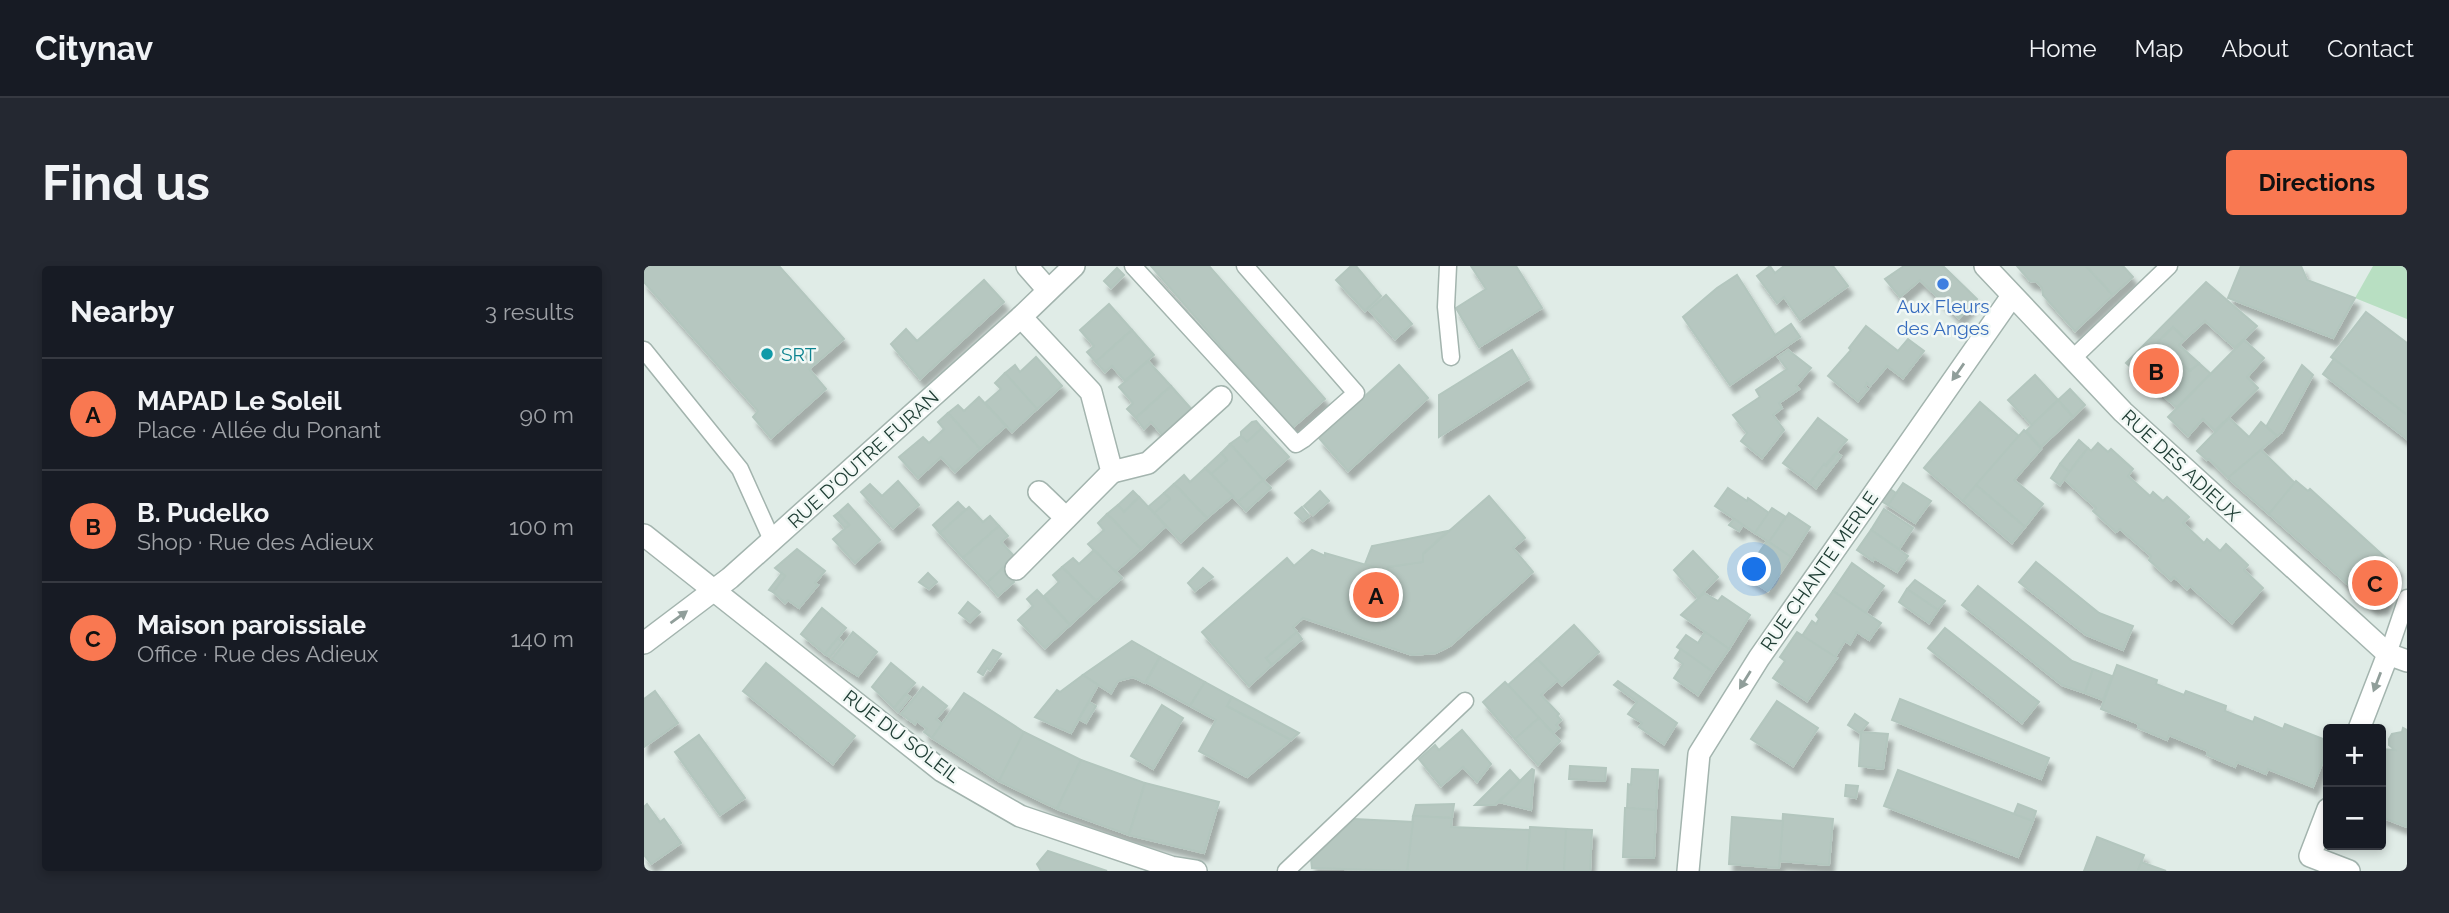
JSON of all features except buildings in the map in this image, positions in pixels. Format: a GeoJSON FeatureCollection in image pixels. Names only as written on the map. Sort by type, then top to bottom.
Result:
{"type":"FeatureCollection","features":[{"type":"Feature","properties":{"kind":"street"},"geometry":{"type":"LineString","coordinates":[[1027,266],[1048,290]]}},
{"type":"Feature","properties":{"kind":"street","name":"RUE D'OUTRE FURAN"},"geometry":{"type":"LineString","coordinates":[[644,643],[714,591],[1021,317],[1074,266]]}},
{"type":"Feature","properties":{"kind":"street","name":"RUE DES ADIEUX"},"geometry":{"type":"LineString","coordinates":[[1985,266],[2123,412],[2398,657]]}},
{"type":"Feature","properties":{"kind":"street","name":"RUE CHANTE MERLE"},"geometry":{"type":"LineString","coordinates":[[1688,871],[1699,754],[1759,658],[2012,296]]}},
{"type":"Feature","properties":{"kind":"street"},"geometry":{"type":"LineString","coordinates":[[1021,317],[1091,392],[1112,472]]}},
{"type":"Feature","properties":{"kind":"street"},"geometry":{"type":"LineString","coordinates":[[1016,569],[1112,472],[1148,463],[1221,397]]}},
{"type":"Feature","properties":{"kind":"street"},"geometry":{"type":"LineString","coordinates":[[1039,492],[1066,518]]}},
{"type":"Feature","properties":{"kind":"street","name":"RUE DU SOLEIL"},"geometry":{"type":"LineString","coordinates":[[644,535],[942,771],[1020,816],[1171,867],[1196,871]]}},
{"type":"Feature","properties":{"kind":"street"},"geometry":{"type":"LineString","coordinates":[[2362,724],[2398,657]]}},
{"type":"Feature","properties":{"kind":"street"},"geometry":{"type":"LineString","coordinates":[[2323,822],[2310,856],[2349,871]]}},
{"type":"Feature","properties":{"kind":"lane"},"geometry":{"type":"LineString","coordinates":[[1133,266],[1296,444],[1356,393],[1245,266]]}},
{"type":"Feature","properties":{"kind":"lane"},"geometry":{"type":"LineString","coordinates":[[1448,266],[1446,307],[1451,357]]}},
{"type":"Feature","properties":{"kind":"lane"},"geometry":{"type":"LineString","coordinates":[[2072,359],[2169,266]]}},
{"type":"Feature","properties":{"kind":"lane"},"geometry":{"type":"LineString","coordinates":[[644,350],[740,469],[772,540]]}},
{"type":"Feature","properties":{"kind":"lane"},"geometry":{"type":"LineString","coordinates":[[2398,657],[2407,598]]}},
{"type":"Feature","properties":{"kind":"lane"},"geometry":{"type":"LineString","coordinates":[[1286,871],[1465,701]]}},
{"type":"Feature","properties":{"kind":"green space"},"geometry":{"type":"Polygon","coordinates":[[[2373,266],[2407,266],[2407,319],[2355,298],[2373,266]]]}},
{"type":"Feature","properties":{"kind":"place","name":"Aux Fleurs des Anges"},"geometry":{"type":"Point","coordinates":[1943,284]}},
{"type":"Feature","properties":{"kind":"place","name":"SRT"},"geometry":{"type":"Point","coordinates":[767,354]}},
{"type":"Feature","properties":{"kind":"place","name":"B. Pudelko"},"geometry":{"type":"Point","coordinates":[2156,371]}},
{"type":"Feature","properties":{"kind":"place","name":"Maison paroissiale"},"geometry":{"type":"Point","coordinates":[2375,583]}},
{"type":"Feature","properties":{"kind":"place","name":"MAPAD Le Soleil"},"geometry":{"type":"Point","coordinates":[1376,595]}}]}
